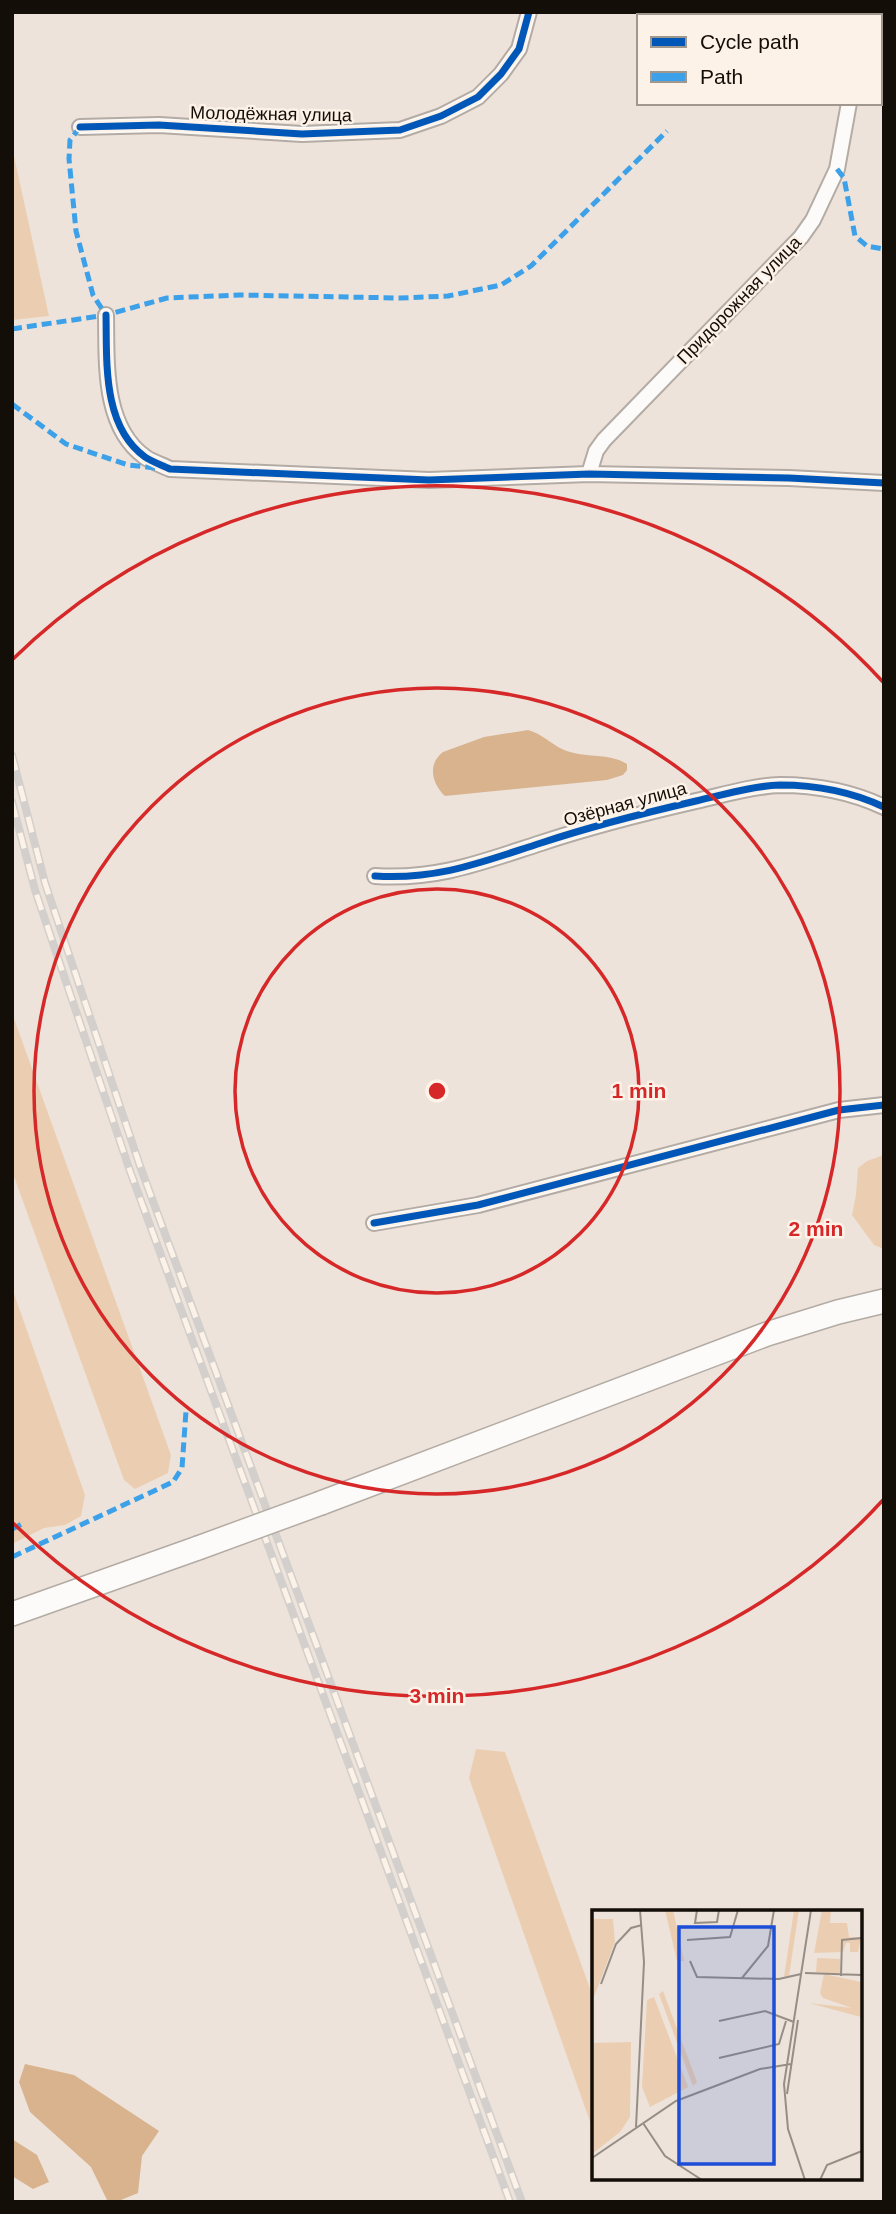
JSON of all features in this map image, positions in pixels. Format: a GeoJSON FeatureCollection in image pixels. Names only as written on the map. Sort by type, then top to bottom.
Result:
{"type":"FeatureCollection","features":[{"type":"Feature","properties":{"kind":"main road"},"geometry":{"type":"LineString","coordinates":[[838,1312],[884,1289]]}},
{"type":"Feature","properties":{"kind":"main road"},"geometry":{"type":"LineString","coordinates":[[12,1614],[321,1503],[767,1334],[884,1301]]}},
{"type":"Feature","properties":{"kind":"main road"},"geometry":{"type":"LineString","coordinates":[[838,1312],[884,1318]]}},
{"type":"Feature","properties":{"kind":"street","name":"Молодёжная улица"},"geometry":{"type":"LineString","coordinates":[[80,127],[159,125],[302,134],[400,130],[441,116],[478,97],[501,74],[519,49],[529,12]]}},
{"type":"Feature","properties":{"kind":"street","name":"Придорожная улица"},"geometry":{"type":"LineString","coordinates":[[589,474],[596,451],[604,440],[801,237],[813,220],[837,169],[849,105]]}},
{"type":"Feature","properties":{"kind":"street"},"geometry":{"type":"LineString","coordinates":[[106,315],[111,399],[119,422],[145,457],[170,469],[429,480],[589,474],[789,478],[884,483]]}},
{"type":"Feature","properties":{"kind":"street","name":"Озёрная улица"},"geometry":{"type":"LineString","coordinates":[[375,876],[404,878],[443,873],[636,815],[777,785],[841,792],[884,807]]}},
{"type":"Feature","properties":{"kind":"street"},"geometry":{"type":"LineString","coordinates":[[374,1223],[478,1205],[839,1110],[884,1105]]}},
{"type":"Feature","properties":{"kind":"shaded area"},"geometry":{"type":"Polygon","coordinates":[[[12,147],[49,316],[12,320],[12,147]]]}},
{"type":"Feature","properties":{"kind":"shaded area"},"geometry":{"type":"Polygon","coordinates":[[[528,730],[570,752],[620,760],[627,764],[627,770],[623,775],[607,780],[445,796],[437,786],[433,768],[443,752],[484,737],[528,730]]]}},
{"type":"Feature","properties":{"kind":"shaded area"},"geometry":{"type":"Polygon","coordinates":[[[12,1013],[171,1455],[168,1473],[135,1489],[124,1480],[12,1171],[12,1013]]]}},
{"type":"Feature","properties":{"kind":"shaded area"},"geometry":{"type":"Polygon","coordinates":[[[884,1155],[884,1249],[874,1245],[852,1215],[858,1168],[867,1161],[884,1155]]]}},
{"type":"Feature","properties":{"kind":"shaded area"},"geometry":{"type":"Polygon","coordinates":[[[12,1288],[85,1495],[81,1516],[65,1525],[44,1528],[12,1544],[12,1288]]]}},
{"type":"Feature","properties":{"kind":"shaded area"},"geometry":{"type":"Polygon","coordinates":[[[476,1749],[505,1752],[592,1994],[592,2127],[469,1778],[476,1749]]]}},
{"type":"Feature","properties":{"kind":"shaded area"},"geometry":{"type":"Polygon","coordinates":[[[25,2064],[74,2075],[159,2131],[142,2156],[138,2193],[116,2202],[108,2202],[91,2167],[30,2112],[19,2082],[25,2064]]]}},
{"type":"Feature","properties":{"kind":"shaded area"},"geometry":{"type":"Polygon","coordinates":[[[12,2139],[37,2155],[49,2182],[33,2189],[12,2176],[12,2139]]]}},
{"type":"Feature","properties":{"kind":"railway"},"geometry":{"type":"LineString","coordinates":[[12,755],[45,883],[140,1166],[522,2202]]}},
{"type":"Feature","properties":{"kind":"railway"},"geometry":{"type":"LineString","coordinates":[[12,802],[35,890],[130,1171],[510,2202]]}},
{"type":"Feature","properties":{"kind":"marked path"},"geometry":{"type":"LineString","coordinates":[[80,127],[70,140],[69,159],[76,231],[93,295],[106,315]]}},
{"type":"Feature","properties":{"kind":"marked path"},"geometry":{"type":"LineString","coordinates":[[12,329],[106,315],[167,298],[240,295],[400,298],[448,296],[501,285],[531,266],[667,131]]}},
{"type":"Feature","properties":{"kind":"marked path"},"geometry":{"type":"LineString","coordinates":[[837,169],[844,178],[855,236],[867,246],[884,249]]}},
{"type":"Feature","properties":{"kind":"marked path"},"geometry":{"type":"LineString","coordinates":[[12,404],[66,444],[128,465],[156,468]]}},
{"type":"Feature","properties":{"kind":"marked path"},"geometry":{"type":"LineString","coordinates":[[12,1557],[173,1482],[182,1468],[186,1411]]}},
{"type":"Feature","properties":{"kind":"marked path"},"geometry":{"type":"LineString","coordinates":[[12,1529],[24,1523]]}},
{"type":"Feature","properties":{"kind":"cycle path"},"geometry":{"type":"LineString","coordinates":[[80,127],[159,125],[302,134],[400,130],[441,116],[478,97],[501,74],[519,49],[529,12]]}},
{"type":"Feature","properties":{"kind":"cycle path"},"geometry":{"type":"LineString","coordinates":[[106,315],[107,372],[114,411],[121,428],[131,444],[145,457],[170,469],[429,480],[589,474],[789,478],[884,483]]}},
{"type":"Feature","properties":{"kind":"cycle path"},"geometry":{"type":"LineString","coordinates":[[375,876],[398,877],[460,868],[618,820],[759,787],[780,785],[820,788],[846,793],[884,807]]}},
{"type":"Feature","properties":{"kind":"cycle path"},"geometry":{"type":"LineString","coordinates":[[374,1223],[478,1205],[839,1110],[884,1105]]}}]}
